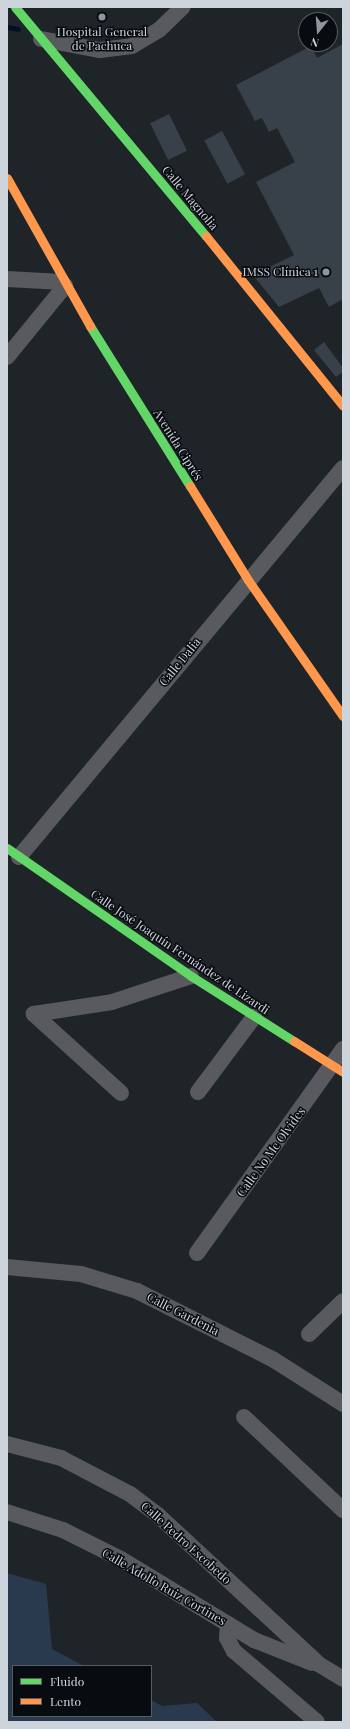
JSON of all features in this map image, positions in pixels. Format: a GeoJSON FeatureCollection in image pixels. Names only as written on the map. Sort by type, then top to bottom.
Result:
{"type":"FeatureCollection","features":[{"type":"Feature","properties":{"kind":"street","name":"Calle Magnolia"},"geometry":{"type":"LineString","coordinates":[[15,7],[180,204],[343,406]]}},
{"type":"Feature","properties":{"kind":"street"},"geometry":{"type":"LineString","coordinates":[[41,39],[100,50],[132,46],[160,30],[183,7]]}},
{"type":"Feature","properties":{"kind":"street","name":"Avenida Ciprés"},"geometry":{"type":"LineString","coordinates":[[7,178],[64,284],[248,580],[343,716]]}},
{"type":"Feature","properties":{"kind":"street"},"geometry":{"type":"LineString","coordinates":[[7,280],[64,284]]}},
{"type":"Feature","properties":{"kind":"street"},"geometry":{"type":"LineString","coordinates":[[7,357],[64,284]]}},
{"type":"Feature","properties":{"kind":"street","name":"Calle Dalia"},"geometry":{"type":"LineString","coordinates":[[13,853],[343,468]]}},
{"type":"Feature","properties":{"kind":"street","name":"Calle José Joaquín Fernández de Lizardi"},"geometry":{"type":"LineString","coordinates":[[13,853],[191,976],[338,1069]]}},
{"type":"Feature","properties":{"kind":"street"},"geometry":{"type":"LineString","coordinates":[[120,1093],[34,1014],[112,1002],[191,976]]}},
{"type":"Feature","properties":{"kind":"street"},"geometry":{"type":"LineString","coordinates":[[198,1092],[254,1017]]}},
{"type":"Feature","properties":{"kind":"street","name":"Calle No Me Olvides"},"geometry":{"type":"LineString","coordinates":[[197,1253],[338,1069],[343,1049]]}},
{"type":"Feature","properties":{"kind":"street","name":"Calle Gardenia"},"geometry":{"type":"LineString","coordinates":[[7,1267],[81,1274],[137,1291],[274,1360],[343,1404]]}},
{"type":"Feature","properties":{"kind":"street"},"geometry":{"type":"LineString","coordinates":[[309,1334],[343,1301]]}},
{"type":"Feature","properties":{"kind":"street"},"geometry":{"type":"LineString","coordinates":[[244,1417],[343,1510]]}},
{"type":"Feature","properties":{"kind":"street","name":"Calle Pedro Escobedo"},"geometry":{"type":"LineString","coordinates":[[7,1444],[61,1458],[130,1494],[159,1516],[320,1665],[343,1679]]}},
{"type":"Feature","properties":{"kind":"street","name":"Calle Adolfo Ruiz Cortines"},"geometry":{"type":"LineString","coordinates":[[7,1512],[63,1530],[114,1556],[254,1640],[320,1665]]}},
{"type":"Feature","properties":{"kind":"street"},"geometry":{"type":"LineString","coordinates":[[228,1624],[227,1638],[234,1651],[317,1722]]}},
{"type":"Feature","properties":{"kind":"shaded area"},"geometry":{"type":"Polygon","coordinates":[[[7,1573],[46,1584],[52,1649],[82,1665],[12,1665],[12,1717],[152,1717],[152,1701],[162,1706],[197,1703],[217,1722],[7,1722],[7,1573]]]}},
{"type":"Feature","properties":{"kind":"building"},"geometry":{"type":"Polygon","coordinates":[[[343,44],[343,299],[329,307],[319,288],[279,307],[253,275],[294,255],[256,182],[295,162],[277,128],[269,132],[262,118],[255,121],[236,85],[299,52],[314,52],[317,58],[328,52],[338,52],[338,47],[343,44]]]}},
{"type":"Feature","properties":{"kind":"building"},"geometry":{"type":"Polygon","coordinates":[[[169,114],[187,151],[168,160],[150,123],[169,114]]]}},
{"type":"Feature","properties":{"kind":"building"},"geometry":{"type":"Polygon","coordinates":[[[222,131],[245,174],[227,184],[204,140],[222,131]]]}},
{"type":"Feature","properties":{"kind":"building"},"geometry":{"type":"Polygon","coordinates":[[[324,342],[343,368],[343,372],[336,377],[314,350],[324,342]]]}},
{"type":"Feature","properties":{"kind":"waterway"},"geometry":{"type":"LineString","coordinates":[[7,27],[18,29]]}},
{"type":"Feature","properties":{"kind":"traffic: fast"},"geometry":{"type":"LineString","coordinates":[[15,7],[206,236]]}},
{"type":"Feature","properties":{"kind":"traffic: fast"},"geometry":{"type":"LineString","coordinates":[[90,326],[190,486]]}},
{"type":"Feature","properties":{"kind":"traffic: fast"},"geometry":{"type":"LineString","coordinates":[[7,848],[191,976],[294,1041]]}},
{"type":"Feature","properties":{"kind":"traffic: slow"},"geometry":{"type":"LineString","coordinates":[[7,178],[90,326]]}},
{"type":"Feature","properties":{"kind":"traffic: slow"},"geometry":{"type":"LineString","coordinates":[[206,236],[343,406]]}},
{"type":"Feature","properties":{"kind":"traffic: slow"},"geometry":{"type":"LineString","coordinates":[[190,486],[248,580],[343,716]]}},
{"type":"Feature","properties":{"kind":"traffic: slow"},"geometry":{"type":"LineString","coordinates":[[294,1041],[343,1072]]}},
{"type":"Feature","properties":{"kind":"place","name":"Hospital General de Pachuca"},"geometry":{"type":"Point","coordinates":[102,17]}},
{"type":"Feature","properties":{"kind":"place","name":"IMSS Clínica 1"},"geometry":{"type":"Point","coordinates":[326,272]}}]}
